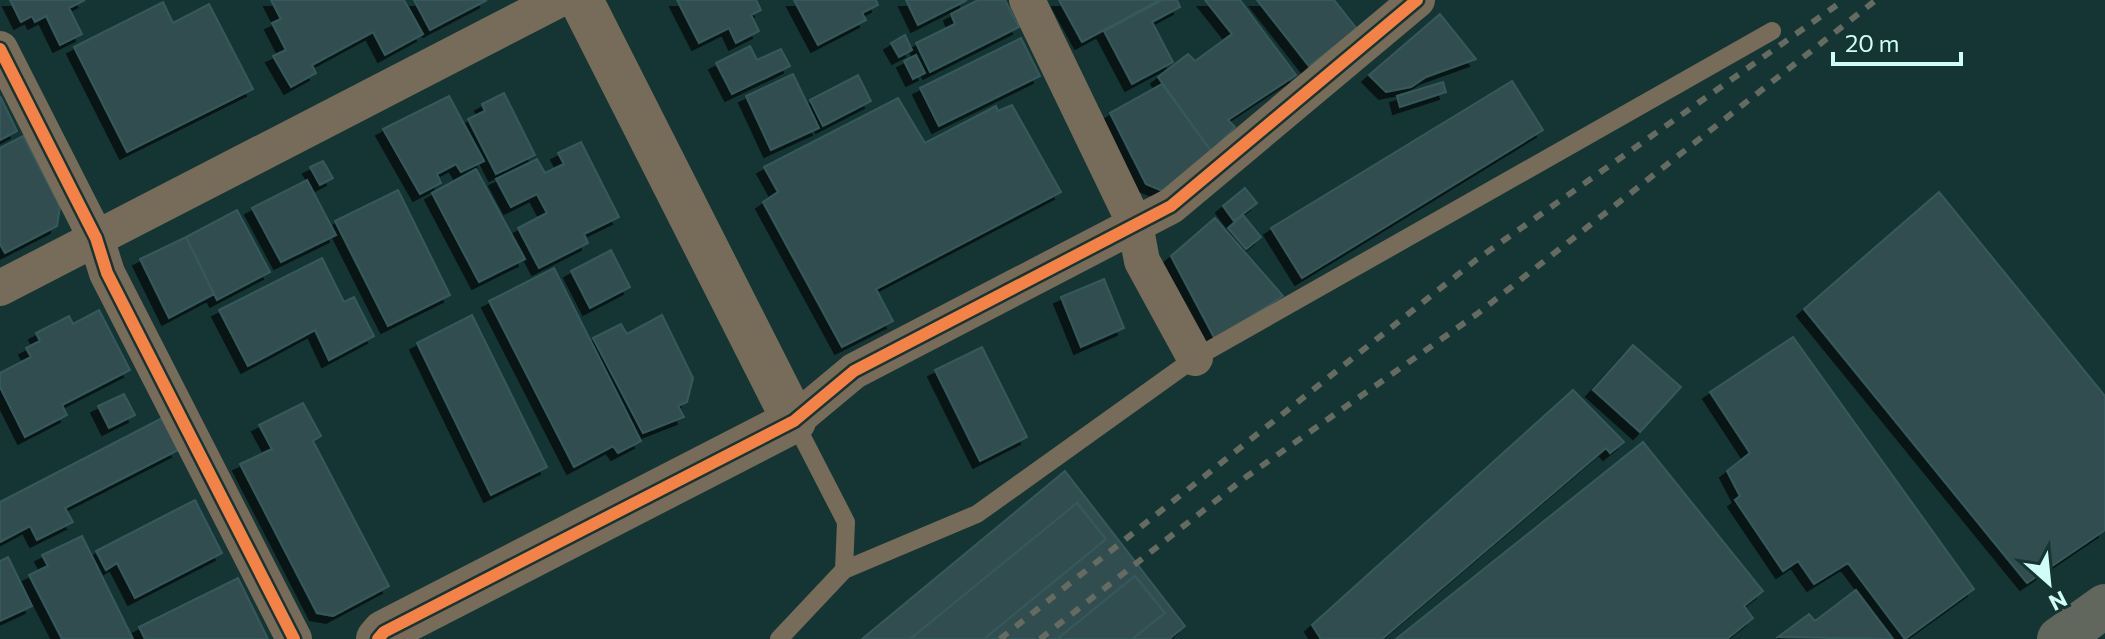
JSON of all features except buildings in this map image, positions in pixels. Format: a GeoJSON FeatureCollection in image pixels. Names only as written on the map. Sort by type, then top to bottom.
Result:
{"type":"FeatureCollection","features":[{"type":"Feature","properties":{"kind":"main road"},"geometry":{"type":"LineString","coordinates":[[2059,639],[2105,606]]}},
{"type":"Feature","properties":{"kind":"street"},"geometry":{"type":"LineString","coordinates":[[0,288],[558,0]]}},
{"type":"Feature","properties":{"kind":"street"},"geometry":{"type":"LineString","coordinates":[[581,0],[794,421]]}},
{"type":"Feature","properties":{"kind":"street"},"geometry":{"type":"LineString","coordinates":[[1027,0],[1135,224],[1142,261],[1195,358]]}},
{"type":"Feature","properties":{"kind":"street"},"geometry":{"type":"LineString","coordinates":[[378,639],[384,632],[794,421],[854,371],[1171,206],[1417,0]]}},
{"type":"Feature","properties":{"kind":"street"},"geometry":{"type":"LineString","coordinates":[[0,49],[96,238],[107,273],[294,639]]}},
{"type":"Feature","properties":{"kind":"lane"},"geometry":{"type":"LineString","coordinates":[[779,639],[844,570],[977,514],[1195,358],[1772,31]]}},
{"type":"Feature","properties":{"kind":"lane"},"geometry":{"type":"LineString","coordinates":[[794,421],[846,522],[844,570]]}},
{"type":"Feature","properties":{"kind":"railway"},"geometry":{"type":"LineString","coordinates":[[1000,639],[1476,260],[1844,0]]}},
{"type":"Feature","properties":{"kind":"railway"},"geometry":{"type":"LineString","coordinates":[[1040,639],[1246,477],[1477,314],[1876,0]]}},
{"type":"Feature","properties":{"kind":"cycle path"},"geometry":{"type":"LineString","coordinates":[[378,639],[384,632],[794,421],[854,371],[1171,206],[1417,0]]}},
{"type":"Feature","properties":{"kind":"cycle path"},"geometry":{"type":"LineString","coordinates":[[0,49],[96,238],[107,273],[294,639]]}}]}
